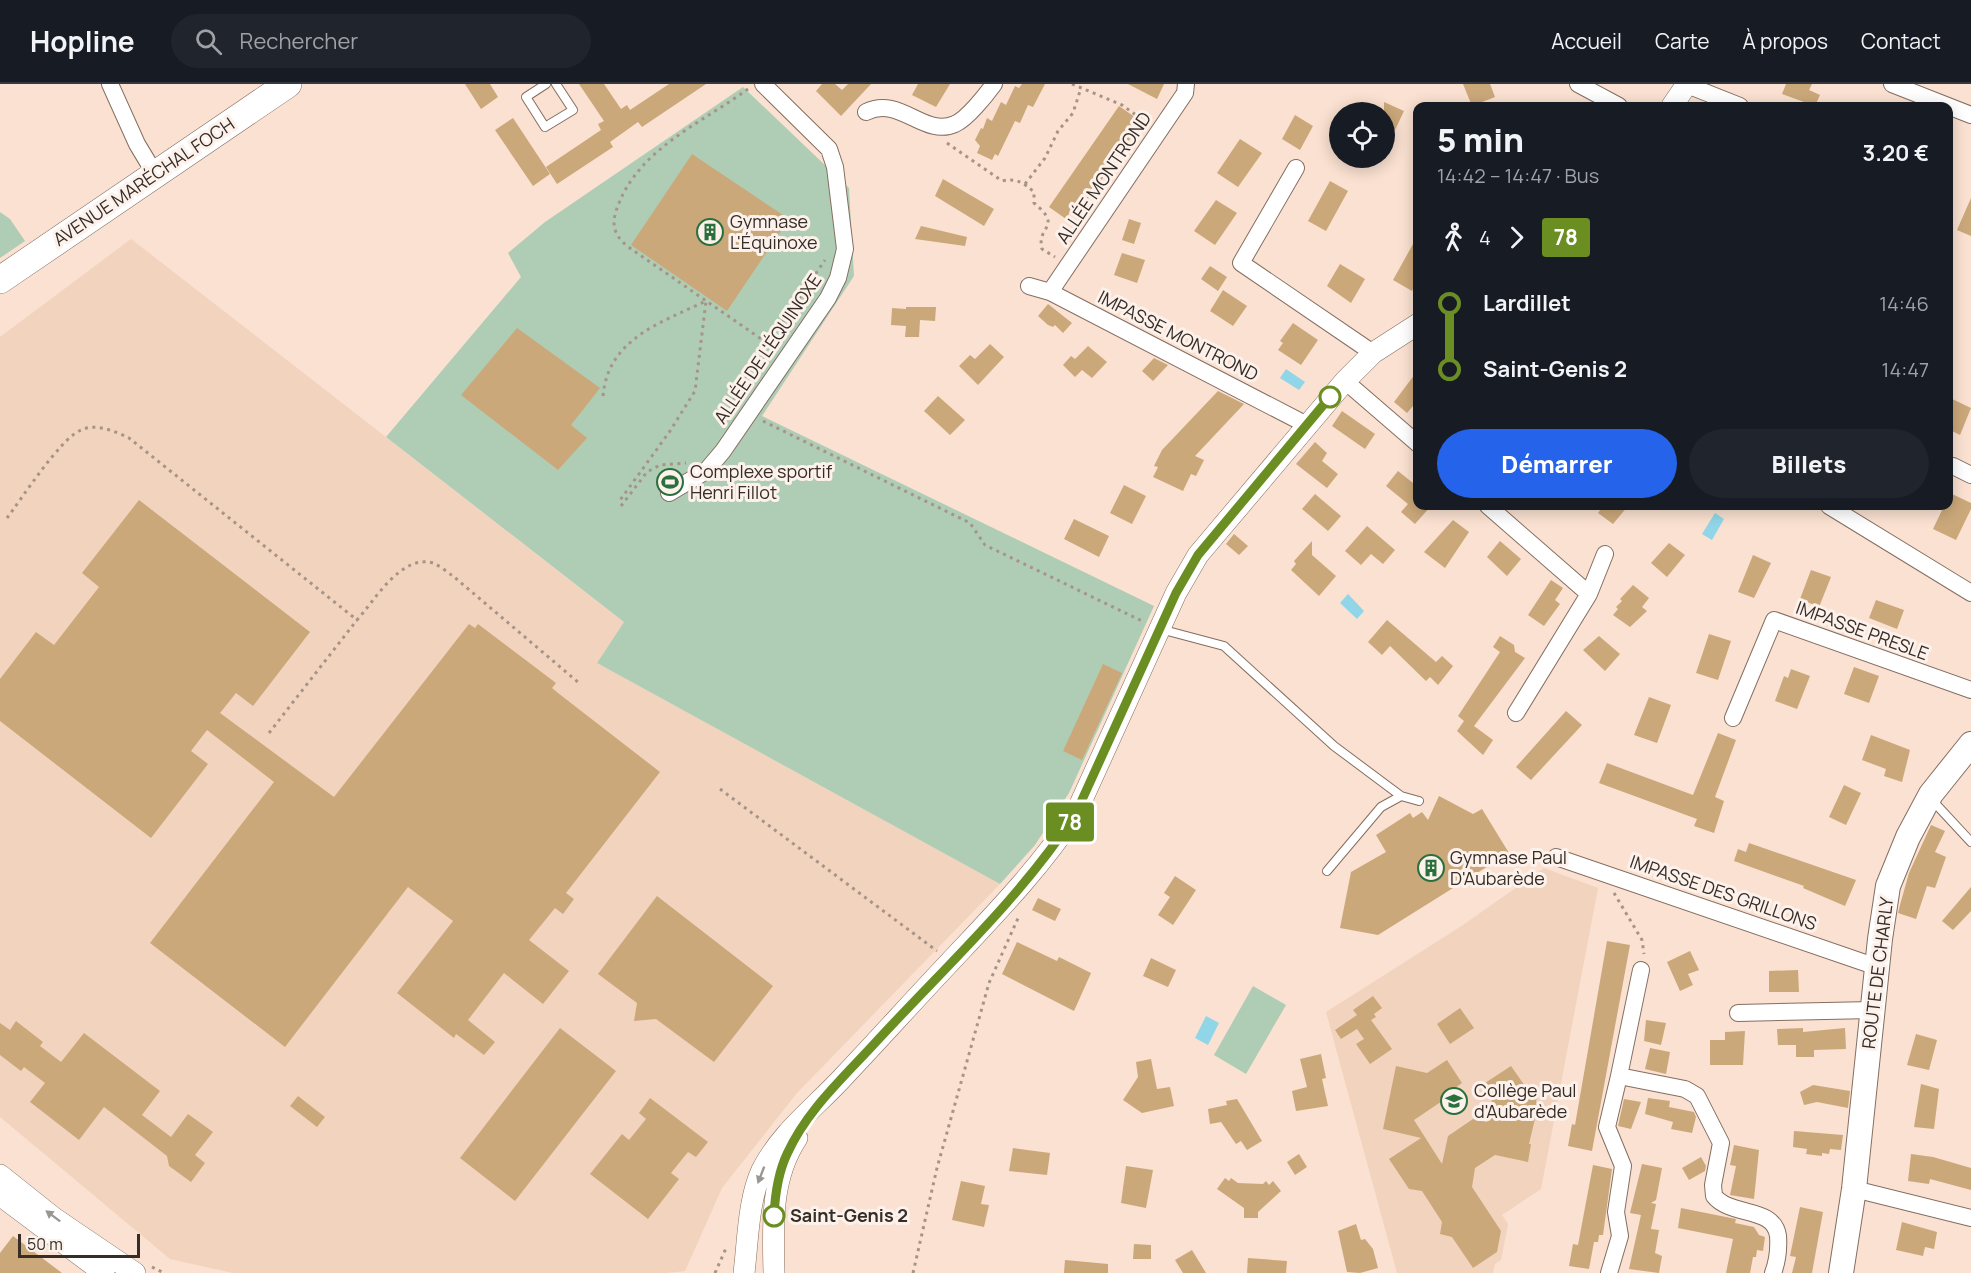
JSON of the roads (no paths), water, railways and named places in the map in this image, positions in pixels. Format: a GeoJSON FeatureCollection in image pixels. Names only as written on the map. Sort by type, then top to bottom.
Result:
{"type":"FeatureCollection","features":[{"type":"Feature","properties":{"kind":"main road","name":"AVENUE MARÉCHAL FOCH"},"geometry":{"type":"LineString","coordinates":[[0,280],[288,84]]}},
{"type":"Feature","properties":{"kind":"main road","name":"ROUTE DE CHARLY"},"geometry":{"type":"LineString","coordinates":[[1841,1273],[1854,1189],[1877,967],[1888,886],[1908,837],[1930,797],[1971,744]]}},
{"type":"Feature","properties":{"kind":"main road","name":"ROUTE DE CHARLY"},"geometry":{"type":"LineString","coordinates":[[1854,1189],[1856,1273]]}},
{"type":"Feature","properties":{"kind":"street"},"geometry":{"type":"LineString","coordinates":[[110,84],[137,144],[155,174]]}},
{"type":"Feature","properties":{"kind":"street"},"geometry":{"type":"LineString","coordinates":[[866,112],[878,106],[894,109],[923,122],[943,126],[955,124],[985,96],[994,84]]}},
{"type":"Feature","properties":{"kind":"street","name":"ALLÉE MONTROND"},"geometry":{"type":"LineString","coordinates":[[1050,292],[1185,93],[1186,84]]}},
{"type":"Feature","properties":{"kind":"street"},"geometry":{"type":"LineString","coordinates":[[1578,84],[1612,102]]}},
{"type":"Feature","properties":{"kind":"street"},"geometry":{"type":"LineString","coordinates":[[1675,102],[1687,84],[1730,102]]}},
{"type":"Feature","properties":{"kind":"street"},"geometry":{"type":"LineString","coordinates":[[1892,84],[1938,102]]}},
{"type":"Feature","properties":{"kind":"street","name":"ALLÉE DE L'ÉQUINOXE"},"geometry":{"type":"LineString","coordinates":[[669,493],[706,471],[750,412],[832,291],[841,270],[845,249],[835,167],[829,149],[781,90],[754,85]]}},
{"type":"Feature","properties":{"kind":"street"},"geometry":{"type":"LineString","coordinates":[[1953,108],[1971,115]]}},
{"type":"Feature","properties":{"kind":"street"},"geometry":{"type":"LineString","coordinates":[[1296,168],[1241,263],[1373,353]]}},
{"type":"Feature","properties":{"kind":"street","name":"IMPASSE MONTROND"},"geometry":{"type":"LineString","coordinates":[[1029,286],[1050,292],[1307,424]]}},
{"type":"Feature","properties":{"kind":"street"},"geometry":{"type":"LineString","coordinates":[[744,1273],[747,1243],[761,1173],[792,1127],[1018,891],[1057,843],[1076,813],[1176,593],[1198,555],[1345,381],[1373,353],[1413,327]]}},
{"type":"Feature","properties":{"kind":"street"},"geometry":{"type":"LineString","coordinates":[[1345,381],[1413,440]]}},
{"type":"Feature","properties":{"kind":"street"},"geometry":{"type":"LineString","coordinates":[[1953,466],[1971,475]]}},
{"type":"Feature","properties":{"kind":"street"},"geometry":{"type":"LineString","coordinates":[[1493,510],[1589,594]]}},
{"type":"Feature","properties":{"kind":"street"},"geometry":{"type":"LineString","coordinates":[[1836,510],[1971,593]]}},
{"type":"Feature","properties":{"kind":"street"},"geometry":{"type":"LineString","coordinates":[[1516,713],[1589,594],[1605,554]]}},
{"type":"Feature","properties":{"kind":"street","name":"IMPASSE PRESLE"},"geometry":{"type":"LineString","coordinates":[[1733,718],[1773,620],[1971,690]]}},
{"type":"Feature","properties":{"kind":"street","name":"IMPASSE DES GRILLONS"},"geometry":{"type":"LineString","coordinates":[[1556,856],[1877,967]]}},
{"type":"Feature","properties":{"kind":"street"},"geometry":{"type":"LineString","coordinates":[[1609,1273],[1620,1236],[1616,1212],[1623,1166],[1607,1127],[1641,970]]}},
{"type":"Feature","properties":{"kind":"street"},"geometry":{"type":"LineString","coordinates":[[1738,1012],[1873,1010]]}},
{"type":"Feature","properties":{"kind":"street"},"geometry":{"type":"LineString","coordinates":[[1618,1076],[1685,1089],[1697,1096],[1720,1143],[1713,1185],[1714,1196],[1727,1207],[1769,1218],[1777,1226],[1779,1257],[1773,1273]]}},
{"type":"Feature","properties":{"kind":"street"},"geometry":{"type":"LineString","coordinates":[[774,1273],[775,1199],[780,1173],[787,1154],[823,1097]]}},
{"type":"Feature","properties":{"kind":"street"},"geometry":{"type":"LineString","coordinates":[[0,1175],[54,1218],[135,1273]]}},
{"type":"Feature","properties":{"kind":"street"},"geometry":{"type":"LineString","coordinates":[[1854,1189],[1971,1218]]}},
{"type":"Feature","properties":{"kind":"street"},"geometry":{"type":"LineString","coordinates":[[0,1195],[104,1273]]}},
{"type":"Feature","properties":{"kind":"street"},"geometry":{"type":"LineString","coordinates":[[736,1273],[747,1243]]}},
{"type":"Feature","properties":{"kind":"street"},"geometry":{"type":"LineString","coordinates":[[747,1243],[755,1259],[756,1273]]}},
{"type":"Feature","properties":{"kind":"street"},"geometry":{"type":"LineString","coordinates":[[773,1249],[784,1273]]}},
{"type":"Feature","properties":{"kind":"lane"},"geometry":{"type":"LineString","coordinates":[[546,84],[526,97],[545,127],[573,110],[556,84]]}},
{"type":"Feature","properties":{"kind":"lane"},"geometry":{"type":"LineString","coordinates":[[1160,628],[1224,646],[1334,746],[1401,796],[1419,801]]}},
{"type":"Feature","properties":{"kind":"lane"},"geometry":{"type":"LineString","coordinates":[[1327,871],[1381,807],[1401,796]]}},
{"type":"Feature","properties":{"kind":"lane"},"geometry":{"type":"LineString","coordinates":[[1930,797],[1971,842]]}},
{"type":"Feature","properties":{"kind":"water"},"geometry":{"type":"Polygon","coordinates":[[[1286,369],[1305,382],[1299,390],[1280,378],[1286,369]]]}},
{"type":"Feature","properties":{"kind":"water"},"geometry":{"type":"Polygon","coordinates":[[[1715,513],[1724,519],[1712,540],[1702,534],[1715,513]]]}},
{"type":"Feature","properties":{"kind":"water"},"geometry":{"type":"Polygon","coordinates":[[[1348,594],[1364,611],[1357,619],[1340,603],[1348,594]]]}},
{"type":"Feature","properties":{"kind":"water"},"geometry":{"type":"Polygon","coordinates":[[[1206,1016],[1219,1023],[1208,1045],[1195,1038],[1206,1016]]]}},
{"type":"Feature","properties":{"kind":"place","name":"Gymnase L'Équinoxe"},"geometry":{"type":"Point","coordinates":[710,232]}},
{"type":"Feature","properties":{"kind":"place","name":"Complexe sportif Henri Fillot"},"geometry":{"type":"Point","coordinates":[670,482]}},
{"type":"Feature","properties":{"kind":"place","name":"Gymnase Paul D'Aubarède"},"geometry":{"type":"Point","coordinates":[1431,868]}},
{"type":"Feature","properties":{"kind":"place","name":"Collège Paul d'Aubarède"},"geometry":{"type":"Point","coordinates":[1454,1101]}},
{"type":"Feature","properties":{"kind":"place","name":"Saint-Genis 2"},"geometry":{"type":"Point","coordinates":[774,1216]}}]}
